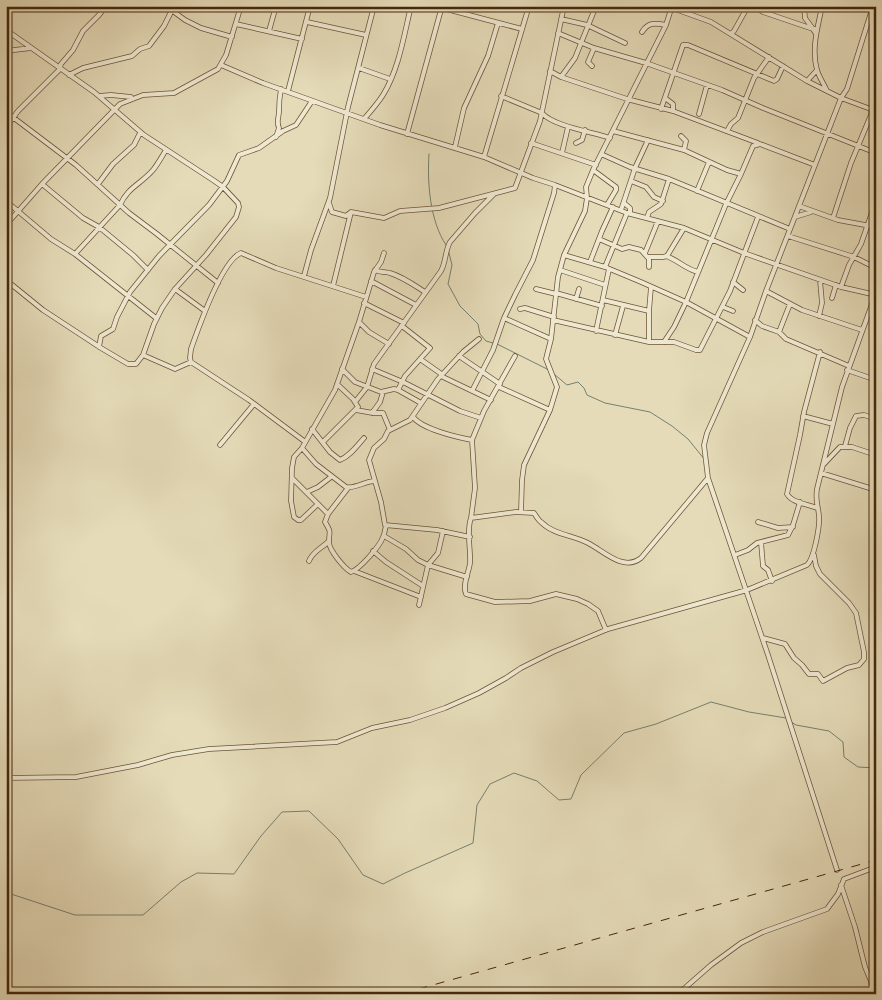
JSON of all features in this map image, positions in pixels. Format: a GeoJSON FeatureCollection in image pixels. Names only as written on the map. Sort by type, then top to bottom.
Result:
{"type":"FeatureCollection","features":[{"type":"Feature","properties":{"kind":"street"},"geometry":{"type":"LineString","coordinates":[[6,128],[60,68],[84,31],[106,6]]}},
{"type":"Feature","properties":{"kind":"street"},"geometry":{"type":"LineString","coordinates":[[166,6],[173,8],[185,20],[201,28],[232,37]]}},
{"type":"Feature","properties":{"kind":"street"},"geometry":{"type":"LineString","coordinates":[[6,225],[42,184],[120,104],[143,95],[174,93],[216,70],[221,65],[232,37],[240,6]]}},
{"type":"Feature","properties":{"kind":"street"},"geometry":{"type":"LineString","coordinates":[[269,31],[276,6]]}},
{"type":"Feature","properties":{"kind":"street"},"geometry":{"type":"LineString","coordinates":[[288,91],[310,6]]}},
{"type":"Feature","properties":{"kind":"street"},"geometry":{"type":"LineString","coordinates":[[304,276],[328,203],[347,112],[374,6]]}},
{"type":"Feature","properties":{"kind":"street"},"geometry":{"type":"LineString","coordinates":[[364,119],[383,94],[390,79],[411,6]]}},
{"type":"Feature","properties":{"kind":"street"},"geometry":{"type":"LineString","coordinates":[[435,6],[522,29]]}},
{"type":"Feature","properties":{"kind":"street"},"geometry":{"type":"LineString","coordinates":[[484,157],[529,6]]}},
{"type":"Feature","properties":{"kind":"street"},"geometry":{"type":"LineString","coordinates":[[350,212],[384,218],[400,211],[439,208],[515,188],[542,113],[564,6]]}},
{"type":"Feature","properties":{"kind":"street"},"geometry":{"type":"LineString","coordinates":[[561,77],[575,58],[596,6]]}},
{"type":"Feature","properties":{"kind":"street"},"geometry":{"type":"LineString","coordinates":[[731,34],[748,6]]}},
{"type":"Feature","properties":{"kind":"street"},"geometry":{"type":"LineString","coordinates":[[753,6],[766,13],[816,31]]}},
{"type":"Feature","properties":{"kind":"street"},"geometry":{"type":"LineString","coordinates":[[804,6],[805,18],[816,31]]}},
{"type":"Feature","properties":{"kind":"street"},"geometry":{"type":"LineString","coordinates":[[822,6],[816,31],[814,52],[817,70],[827,92]]}},
{"type":"Feature","properties":{"kind":"street"},"geometry":{"type":"LineString","coordinates":[[837,870],[763,638],[708,478],[704,449],[706,438],[750,337],[815,164],[846,89],[873,6]]}},
{"type":"Feature","properties":{"kind":"street"},"geometry":{"type":"LineString","coordinates":[[406,134],[442,7]]}},
{"type":"Feature","properties":{"kind":"street"},"geometry":{"type":"LineString","coordinates":[[577,194],[586,186],[610,138],[627,99],[666,25],[670,7],[710,22],[827,92],[874,111],[843,185],[833,218]]}},
{"type":"Feature","properties":{"kind":"street"},"geometry":{"type":"LineString","coordinates":[[69,75],[83,68],[132,56],[140,48],[148,46],[173,8]]}},
{"type":"Feature","properties":{"kind":"street"},"geometry":{"type":"LineString","coordinates":[[561,19],[587,25],[625,43]]}},
{"type":"Feature","properties":{"kind":"street"},"geometry":{"type":"LineString","coordinates":[[307,22],[366,35]]}},
{"type":"Feature","properties":{"kind":"street"},"geometry":{"type":"LineString","coordinates":[[454,147],[464,108],[488,56],[498,22]]}},
{"type":"Feature","properties":{"kind":"street"},"geometry":{"type":"LineString","coordinates":[[236,24],[302,39]]}},
{"type":"Feature","properties":{"kind":"street"},"geometry":{"type":"LineString","coordinates":[[642,32],[646,26],[651,24],[666,25]]}},
{"type":"Feature","properties":{"kind":"street"},"geometry":{"type":"LineString","coordinates":[[6,30],[98,96],[140,133],[223,187],[238,203],[238,213],[196,267],[175,289],[156,318],[143,355],[139,362],[132,365],[43,310],[6,280]]}},
{"type":"Feature","properties":{"kind":"street"},"geometry":{"type":"LineString","coordinates":[[558,33],[594,48],[707,85],[876,153]]}},
{"type":"Feature","properties":{"kind":"street"},"geometry":{"type":"LineString","coordinates":[[661,109],[681,46],[685,44],[775,80],[783,66]]}},
{"type":"Feature","properties":{"kind":"street"},"geometry":{"type":"LineString","coordinates":[[6,51],[32,48]]}},
{"type":"Feature","properties":{"kind":"street"},"geometry":{"type":"LineString","coordinates":[[592,66],[588,61],[594,48]]}},
{"type":"Feature","properties":{"kind":"street"},"geometry":{"type":"LineString","coordinates":[[727,131],[731,124],[736,121],[757,74],[770,57]]}},
{"type":"Feature","properties":{"kind":"street"},"geometry":{"type":"LineString","coordinates":[[6,778],[76,777],[138,765],[172,754],[209,749],[337,742],[372,728],[410,720],[438,711],[479,693],[521,668],[553,652],[606,630],[634,620],[747,590],[772,581],[807,565],[813,553],[819,518],[816,496],[822,466],[842,387],[876,294],[820,280],[744,253],[684,228],[613,208],[533,178],[484,157],[406,134],[281,89],[221,65]]}},
{"type":"Feature","properties":{"kind":"street"},"geometry":{"type":"LineString","coordinates":[[359,68],[390,79]]}},
{"type":"Feature","properties":{"kind":"street"},"geometry":{"type":"LineString","coordinates":[[807,81],[817,70]]}},
{"type":"Feature","properties":{"kind":"street"},"geometry":{"type":"LineString","coordinates":[[550,71],[561,77],[627,99],[673,111],[815,164]]}},
{"type":"Feature","properties":{"kind":"street"},"geometry":{"type":"LineString","coordinates":[[699,114],[707,85]]}},
{"type":"Feature","properties":{"kind":"street"},"geometry":{"type":"LineString","coordinates":[[276,137],[279,128],[276,123],[281,89]]}},
{"type":"Feature","properties":{"kind":"street"},"geometry":{"type":"LineString","coordinates":[[98,96],[134,98]]}},
{"type":"Feature","properties":{"kind":"street"},"geometry":{"type":"LineString","coordinates":[[501,96],[542,113],[546,117],[568,127],[610,138]]}},
{"type":"Feature","properties":{"kind":"street"},"geometry":{"type":"LineString","coordinates":[[665,98],[673,104],[673,111]]}},
{"type":"Feature","properties":{"kind":"street"},"geometry":{"type":"LineString","coordinates":[[99,346],[101,336],[113,329],[129,295],[148,270],[203,213],[223,187],[239,155],[259,148],[285,130],[298,124],[303,112],[312,100]]}},
{"type":"Feature","properties":{"kind":"street"},"geometry":{"type":"LineString","coordinates":[[6,112],[98,184],[120,205],[218,283]]}},
{"type":"Feature","properties":{"kind":"street"},"geometry":{"type":"LineString","coordinates":[[562,153],[568,127]]}},
{"type":"Feature","properties":{"kind":"street"},"geometry":{"type":"LineString","coordinates":[[576,143],[582,140],[585,130]]}},
{"type":"Feature","properties":{"kind":"street"},"geometry":{"type":"LineString","coordinates":[[613,131],[684,150],[741,174]]}},
{"type":"Feature","properties":{"kind":"street"},"geometry":{"type":"LineString","coordinates":[[98,184],[113,164],[134,145],[140,133]]}},
{"type":"Feature","properties":{"kind":"street"},"geometry":{"type":"LineString","coordinates":[[681,136],[686,141],[684,150]]}},
{"type":"Feature","properties":{"kind":"street"},"geometry":{"type":"LineString","coordinates":[[621,210],[635,168],[648,140]]}},
{"type":"Feature","properties":{"kind":"street"},"geometry":{"type":"LineString","coordinates":[[663,343],[667,340],[686,302],[726,204],[753,146],[750,140]]}},
{"type":"Feature","properties":{"kind":"street"},"geometry":{"type":"LineString","coordinates":[[531,143],[596,165]]}},
{"type":"Feature","properties":{"kind":"street"},"geometry":{"type":"LineString","coordinates":[[753,146],[760,144]]}},
{"type":"Feature","properties":{"kind":"street"},"geometry":{"type":"LineString","coordinates":[[75,254],[120,205],[123,198],[136,184],[154,170],[166,150]]}},
{"type":"Feature","properties":{"kind":"street"},"geometry":{"type":"LineString","coordinates":[[602,154],[635,168],[669,179],[790,229]]}},
{"type":"Feature","properties":{"kind":"street"},"geometry":{"type":"LineString","coordinates":[[697,191],[709,162]]}},
{"type":"Feature","properties":{"kind":"street"},"geometry":{"type":"LineString","coordinates":[[593,170],[616,187],[607,205]]}},
{"type":"Feature","properties":{"kind":"street"},"geometry":{"type":"LineString","coordinates":[[647,218],[649,212],[659,207],[663,201],[669,179]]}},
{"type":"Feature","properties":{"kind":"street"},"geometry":{"type":"LineString","coordinates":[[631,181],[646,187],[654,197],[663,201]]}},
{"type":"Feature","properties":{"kind":"street"},"geometry":{"type":"LineString","coordinates":[[42,184],[83,218],[133,255],[148,270]]}},
{"type":"Feature","properties":{"kind":"street"},"geometry":{"type":"LineString","coordinates":[[472,391],[493,350],[504,318],[536,252],[554,194],[554,185]]}},
{"type":"Feature","properties":{"kind":"street"},"geometry":{"type":"LineString","coordinates":[[522,512],[524,465],[550,410],[557,387],[546,362],[560,270],[564,255],[585,211],[586,186]]}},
{"type":"Feature","properties":{"kind":"street"},"geometry":{"type":"LineString","coordinates":[[355,402],[367,387],[372,369],[379,357],[444,265],[447,247],[450,242],[475,213],[496,193]]}},
{"type":"Feature","properties":{"kind":"street"},"geometry":{"type":"LineString","coordinates":[[6,201],[52,239],[129,295],[156,318]]}},
{"type":"Feature","properties":{"kind":"street"},"geometry":{"type":"LineString","coordinates":[[832,298],[854,258],[876,201]]}},
{"type":"Feature","properties":{"kind":"street"},"geometry":{"type":"LineString","coordinates":[[328,203],[333,212],[346,216],[350,212]]}},
{"type":"Feature","properties":{"kind":"street"},"geometry":{"type":"LineString","coordinates":[[596,330],[602,306],[607,268],[613,246],[630,208],[624,203]]}},
{"type":"Feature","properties":{"kind":"street"},"geometry":{"type":"LineString","coordinates":[[799,206],[811,212],[876,228]]}},
{"type":"Feature","properties":{"kind":"street"},"geometry":{"type":"LineString","coordinates":[[590,262],[613,208]]}},
{"type":"Feature","properties":{"kind":"street"},"geometry":{"type":"LineString","coordinates":[[333,286],[350,212]]}},
{"type":"Feature","properties":{"kind":"street"},"geometry":{"type":"LineString","coordinates":[[795,217],[811,212]]}},
{"type":"Feature","properties":{"kind":"street"},"geometry":{"type":"LineString","coordinates":[[520,309],[525,308],[553,318],[615,335],[649,342],[677,343],[700,350],[723,307],[758,217]]}},
{"type":"Feature","properties":{"kind":"street"},"geometry":{"type":"LineString","coordinates":[[646,255],[658,221]]}},
{"type":"Feature","properties":{"kind":"street"},"geometry":{"type":"LineString","coordinates":[[666,256],[684,228]]}},
{"type":"Feature","properties":{"kind":"street"},"geometry":{"type":"LineString","coordinates":[[788,236],[854,258],[876,268]]}},
{"type":"Feature","properties":{"kind":"street"},"geometry":{"type":"LineString","coordinates":[[599,239],[623,249],[640,250],[650,260],[649,267]]}},
{"type":"Feature","properties":{"kind":"street"},"geometry":{"type":"LineString","coordinates":[[304,441],[192,362],[190,354],[205,311],[218,283],[236,256],[241,253],[276,268],[366,297]]}},
{"type":"Feature","properties":{"kind":"street"},"geometry":{"type":"LineString","coordinates":[[318,504],[301,520],[296,519],[292,508],[294,458],[302,448],[304,441],[337,384],[371,281],[384,254]]}},
{"type":"Feature","properties":{"kind":"street"},"geometry":{"type":"LineString","coordinates":[[564,255],[607,268],[651,286],[686,302],[750,337]]}},
{"type":"Feature","properties":{"kind":"street"},"geometry":{"type":"LineString","coordinates":[[646,255],[666,256],[675,259],[684,268],[698,272]]}},
{"type":"Feature","properties":{"kind":"street"},"geometry":{"type":"LineString","coordinates":[[375,270],[381,273],[388,272],[404,279],[425,292]]}},
{"type":"Feature","properties":{"kind":"street"},"geometry":{"type":"LineString","coordinates":[[560,270],[605,285]]}},
{"type":"Feature","properties":{"kind":"street"},"geometry":{"type":"LineString","coordinates":[[819,316],[822,303],[820,280]]}},
{"type":"Feature","properties":{"kind":"street"},"geometry":{"type":"LineString","coordinates":[[371,281],[416,305]]}},
{"type":"Feature","properties":{"kind":"street"},"geometry":{"type":"LineString","coordinates":[[733,282],[743,290]]}},
{"type":"Feature","properties":{"kind":"street"},"geometry":{"type":"LineString","coordinates":[[649,342],[651,286]]}},
{"type":"Feature","properties":{"kind":"street"},"geometry":{"type":"LineString","coordinates":[[175,289],[205,311]]}},
{"type":"Feature","properties":{"kind":"street"},"geometry":{"type":"LineString","coordinates":[[536,289],[602,306]]}},
{"type":"Feature","properties":{"kind":"street"},"geometry":{"type":"LineString","coordinates":[[576,299],[579,289]]}},
{"type":"Feature","properties":{"kind":"street"},"geometry":{"type":"LineString","coordinates":[[766,291],[790,304],[819,316],[862,330]]}},
{"type":"Feature","properties":{"kind":"street"},"geometry":{"type":"LineString","coordinates":[[603,300],[649,311]]}},
{"type":"Feature","properties":{"kind":"street"},"geometry":{"type":"LineString","coordinates":[[364,303],[403,325],[430,347],[404,376],[398,390]]}},
{"type":"Feature","properties":{"kind":"street"},"geometry":{"type":"LineString","coordinates":[[779,332],[790,304]]}},
{"type":"Feature","properties":{"kind":"street"},"geometry":{"type":"LineString","coordinates":[[615,335],[623,306]]}},
{"type":"Feature","properties":{"kind":"street"},"geometry":{"type":"LineString","coordinates":[[723,307],[733,311]]}},
{"type":"Feature","properties":{"kind":"street"},"geometry":{"type":"LineString","coordinates":[[504,318],[551,339]]}},
{"type":"Feature","properties":{"kind":"street"},"geometry":{"type":"LineString","coordinates":[[755,320],[767,328],[779,332],[786,339],[820,352],[848,368],[876,380]]}},
{"type":"Feature","properties":{"kind":"street"},"geometry":{"type":"LineString","coordinates":[[359,322],[369,332],[389,344]]}},
{"type":"Feature","properties":{"kind":"street"},"geometry":{"type":"LineString","coordinates":[[354,571],[384,536],[386,525],[369,464],[369,456],[390,430],[410,420],[442,375],[459,356],[479,339]]}},
{"type":"Feature","properties":{"kind":"street"},"geometry":{"type":"LineString","coordinates":[[818,508],[789,498],[787,494],[803,416],[820,352]]}},
{"type":"Feature","properties":{"kind":"street"},"geometry":{"type":"LineString","coordinates":[[143,355],[175,369],[192,362]]}},
{"type":"Feature","properties":{"kind":"street"},"geometry":{"type":"LineString","coordinates":[[459,356],[499,385],[550,410]]}},
{"type":"Feature","properties":{"kind":"street"},"geometry":{"type":"LineString","coordinates":[[515,356],[481,418],[472,440],[475,488],[471,518],[470,562],[464,589],[466,594],[487,600],[530,601],[556,594],[578,599],[598,611],[606,630]]}},
{"type":"Feature","properties":{"kind":"street"},"geometry":{"type":"LineString","coordinates":[[420,359],[442,375],[491,400]]}},
{"type":"Feature","properties":{"kind":"street"},"geometry":{"type":"LineString","coordinates":[[342,369],[354,381],[367,387],[383,392],[394,389],[398,390],[421,403]]}},
{"type":"Feature","properties":{"kind":"street"},"geometry":{"type":"LineString","coordinates":[[372,369],[403,382],[460,411],[481,418]]}},
{"type":"Feature","properties":{"kind":"street"},"geometry":{"type":"LineString","coordinates":[[323,442],[358,406],[337,384]]}},
{"type":"Feature","properties":{"kind":"street"},"geometry":{"type":"LineString","coordinates":[[372,413],[380,402],[383,392]]}},
{"type":"Feature","properties":{"kind":"street"},"geometry":{"type":"LineString","coordinates":[[220,445],[254,404]]}},
{"type":"Feature","properties":{"kind":"street"},"geometry":{"type":"LineString","coordinates":[[356,410],[383,414],[390,430]]}},
{"type":"Feature","properties":{"kind":"street"},"geometry":{"type":"LineString","coordinates":[[845,446],[850,428],[856,416],[864,415],[876,419]]}},
{"type":"Feature","properties":{"kind":"street"},"geometry":{"type":"LineString","coordinates":[[413,416],[419,423],[448,436],[472,440]]}},
{"type":"Feature","properties":{"kind":"street"},"geometry":{"type":"LineString","coordinates":[[803,416],[833,424]]}},
{"type":"Feature","properties":{"kind":"street"},"geometry":{"type":"LineString","coordinates":[[312,429],[330,452],[342,460],[364,438]]}},
{"type":"Feature","properties":{"kind":"street"},"geometry":{"type":"LineString","coordinates":[[822,466],[838,448],[845,446],[876,455]]}},
{"type":"Feature","properties":{"kind":"street"},"geometry":{"type":"LineString","coordinates":[[302,448],[316,464],[348,488]]}},
{"type":"Feature","properties":{"kind":"street"},"geometry":{"type":"LineString","coordinates":[[821,472],[876,490]]}},
{"type":"Feature","properties":{"kind":"street"},"geometry":{"type":"LineString","coordinates":[[307,492],[318,487],[331,477]]}},
{"type":"Feature","properties":{"kind":"street"},"geometry":{"type":"LineString","coordinates":[[292,478],[328,514]]}},
{"type":"Feature","properties":{"kind":"street"},"geometry":{"type":"LineString","coordinates":[[471,518],[522,512],[535,513],[546,526],[589,544],[614,560],[632,563],[641,558],[708,478]]}},
{"type":"Feature","properties":{"kind":"street"},"geometry":{"type":"LineString","coordinates":[[375,480],[348,488],[328,514],[325,522],[331,532],[330,546],[349,571],[354,571],[421,597]]}},
{"type":"Feature","properties":{"kind":"street"},"geometry":{"type":"LineString","coordinates":[[735,555],[746,551],[754,544],[787,535],[793,527],[800,502]]}},
{"type":"Feature","properties":{"kind":"street"},"geometry":{"type":"LineString","coordinates":[[758,522],[778,528],[793,527]]}},
{"type":"Feature","properties":{"kind":"street"},"geometry":{"type":"LineString","coordinates":[[386,525],[443,531],[470,538]]}},
{"type":"Feature","properties":{"kind":"street"},"geometry":{"type":"LineString","coordinates":[[419,605],[428,565],[438,553],[443,531]]}},
{"type":"Feature","properties":{"kind":"street"},"geometry":{"type":"LineString","coordinates":[[384,536],[428,565],[467,577]]}},
{"type":"Feature","properties":{"kind":"street"},"geometry":{"type":"LineString","coordinates":[[309,561],[312,555],[329,541]]}},
{"type":"Feature","properties":{"kind":"street"},"geometry":{"type":"LineString","coordinates":[[761,542],[763,566],[768,570],[772,581]]}},
{"type":"Feature","properties":{"kind":"street"},"geometry":{"type":"LineString","coordinates":[[373,551],[386,562],[423,586]]}},
{"type":"Feature","properties":{"kind":"street"},"geometry":{"type":"LineString","coordinates":[[763,638],[785,644],[794,658],[809,674],[818,674],[824,681],[847,668],[856,666],[863,660],[864,652],[856,613],[849,602],[820,574],[813,553]]}},
{"type":"Feature","properties":{"kind":"street"},"geometry":{"type":"LineString","coordinates":[[678,994],[711,965],[741,943],[763,932],[827,909],[838,894],[846,878],[876,867]]}},
{"type":"Feature","properties":{"kind":"street"},"geometry":{"type":"LineString","coordinates":[[841,885],[865,967],[876,993]]}},
{"type":"Feature","properties":{"kind":"street"},"geometry":{"type":"LineString","coordinates":[[414,994],[424,994]]}},
{"type":"Feature","properties":{"kind":"waterway"},"geometry":{"type":"LineString","coordinates":[[429,154],[429,177],[433,213],[436,225],[446,245]]}},
{"type":"Feature","properties":{"kind":"waterway"},"geometry":{"type":"LineString","coordinates":[[448,249],[452,265],[448,284],[460,306],[478,324],[480,334],[486,341],[493,343]]}},
{"type":"Feature","properties":{"kind":"waterway"},"geometry":{"type":"LineString","coordinates":[[497,344],[549,370]]}},
{"type":"Feature","properties":{"kind":"waterway"},"geometry":{"type":"LineString","coordinates":[[554,374],[567,385],[578,382],[584,388],[587,395],[605,403],[650,412],[688,439],[705,460]]}},
{"type":"Feature","properties":{"kind":"waterway"},"geometry":{"type":"LineString","coordinates":[[6,887],[8,893],[75,915],[143,915],[181,882],[197,873],[234,874],[261,836],[282,812],[309,811],[338,839],[363,875],[383,884],[473,843],[477,805],[490,784],[514,773],[537,781],[559,800],[571,799],[581,775],[624,733],[656,724],[711,702],[749,712],[786,718]]}},
{"type":"Feature","properties":{"kind":"waterway"},"geometry":{"type":"LineString","coordinates":[[791,722],[796,725],[829,731],[843,742],[844,757],[858,767],[876,768]]}},
{"type":"Feature","properties":{"kind":"railway"},"geometry":{"type":"LineString","coordinates":[[401,994],[876,860]]}}]}
